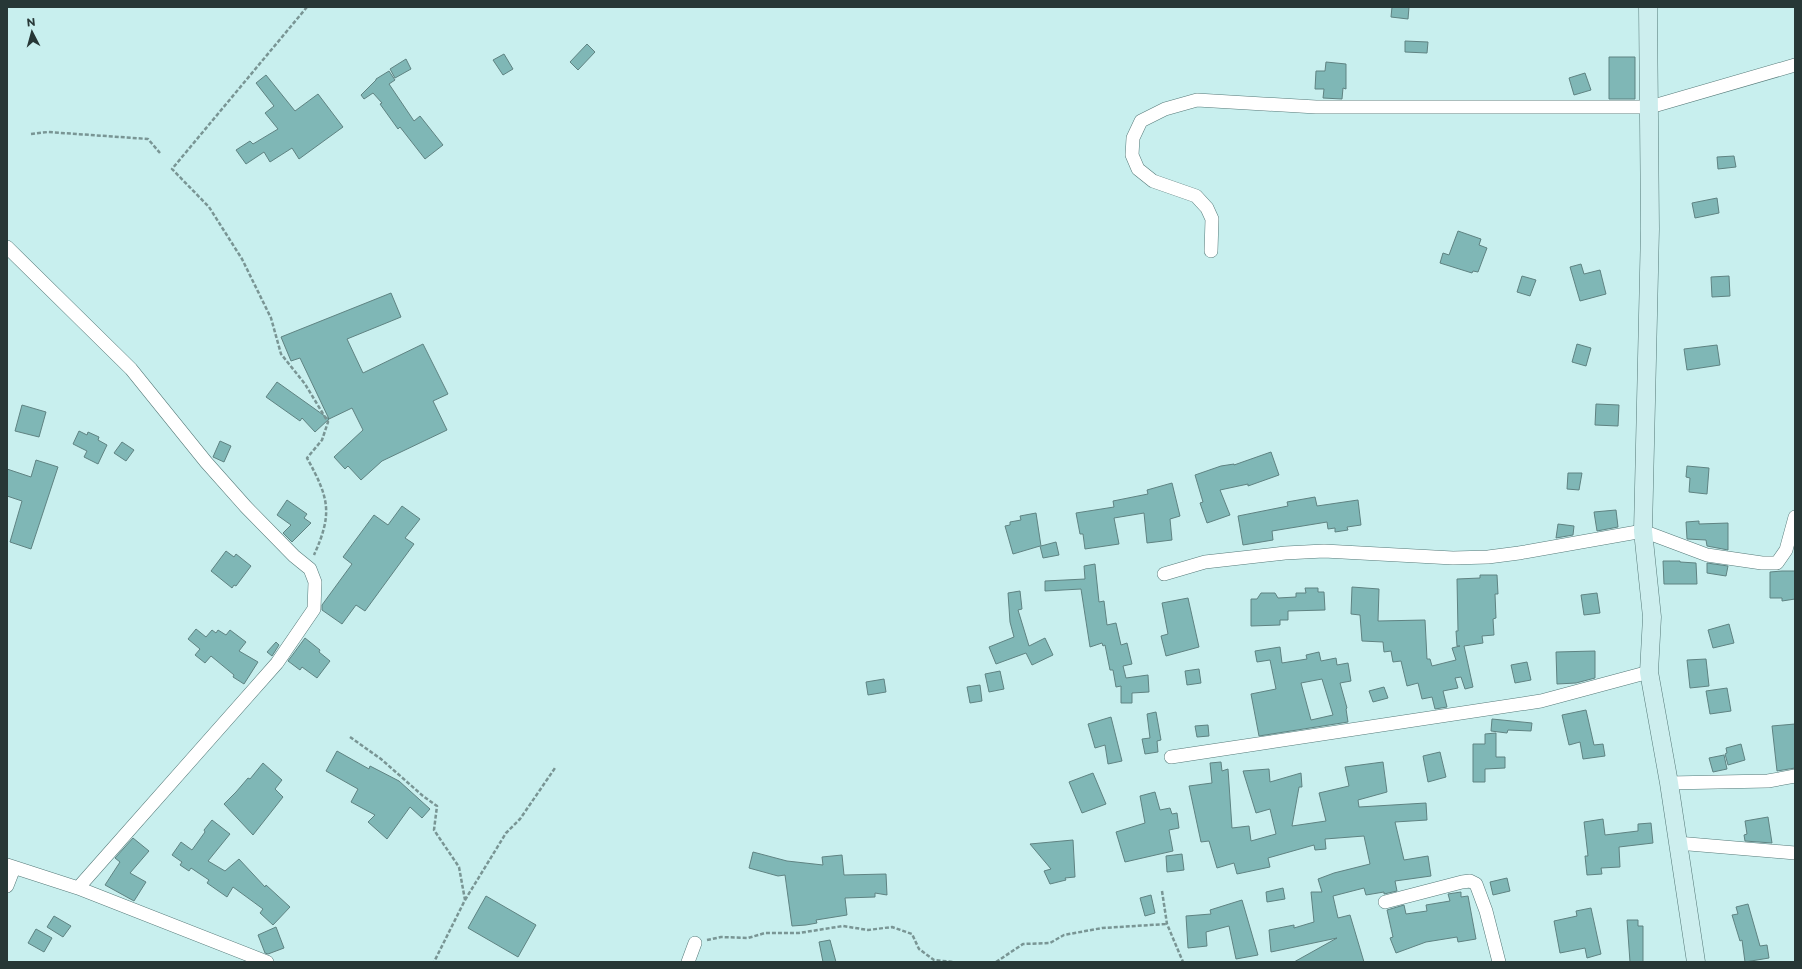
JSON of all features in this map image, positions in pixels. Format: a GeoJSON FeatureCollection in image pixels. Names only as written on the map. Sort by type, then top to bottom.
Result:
{"type":"FeatureCollection","features":[{"type":"Feature","properties":{"kind":"street"},"geometry":{"type":"LineString","coordinates":[[1648,7],[1650,237],[1643,531],[1652,618],[1649,672],[1669,782],[1696,962]]}},
{"type":"Feature","properties":{"kind":"street"},"geometry":{"type":"LineString","coordinates":[[1211,251],[1212,219],[1207,208],[1196,196],[1153,181],[1138,169],[1132,155],[1133,138],[1141,121],[1165,109],[1197,100],[1316,107],[1650,107],[1795,65]]}},
{"type":"Feature","properties":{"kind":"street"},"geometry":{"type":"LineString","coordinates":[[7,246],[131,368],[206,462],[246,507],[294,556],[310,569],[315,582],[314,609],[277,663],[78,888]]}},
{"type":"Feature","properties":{"kind":"street"},"geometry":{"type":"LineString","coordinates":[[1164,574],[1204,562],[1285,552],[1324,551],[1453,558],[1488,556],[1519,553],[1643,531],[1707,555],[1762,563],[1777,562],[1786,550],[1795,517]]}},
{"type":"Feature","properties":{"kind":"street"},"geometry":{"type":"LineString","coordinates":[[1171,757],[1541,702],[1649,672]]}},
{"type":"Feature","properties":{"kind":"street"},"geometry":{"type":"LineString","coordinates":[[1669,782],[1768,781],[1795,776]]}},
{"type":"Feature","properties":{"kind":"street"},"geometry":{"type":"LineString","coordinates":[[1677,843],[1795,853]]}},
{"type":"Feature","properties":{"kind":"street"},"geometry":{"type":"LineString","coordinates":[[7,886],[10,867],[78,888],[267,962]]}},
{"type":"Feature","properties":{"kind":"street"},"geometry":{"type":"LineString","coordinates":[[1385,902],[1462,882],[1473,882],[1476,884],[1486,911],[1498,962]]}},
{"type":"Feature","properties":{"kind":"street"},"geometry":{"type":"LineString","coordinates":[[688,962],[695,943]]}},
{"type":"Feature","properties":{"kind":"path"},"geometry":{"type":"LineString","coordinates":[[307,7],[172,168],[209,207],[242,259],[271,318],[281,354],[305,384],[328,422],[322,440],[307,458],[317,476],[327,507],[326,522],[313,558]]}},
{"type":"Feature","properties":{"kind":"path"},"geometry":{"type":"LineString","coordinates":[[31,134],[48,132],[148,139],[160,153]]}},
{"type":"Feature","properties":{"kind":"path"},"geometry":{"type":"LineString","coordinates":[[350,737],[381,759],[423,796],[437,806],[434,830],[459,867],[465,900]]}},
{"type":"Feature","properties":{"kind":"path"},"geometry":{"type":"LineString","coordinates":[[434,962],[465,900],[506,833],[520,819],[555,768]]}},
{"type":"Feature","properties":{"kind":"path"},"geometry":{"type":"LineString","coordinates":[[1162,891],[1167,924],[1183,962]]}},
{"type":"Feature","properties":{"kind":"path"},"geometry":{"type":"LineString","coordinates":[[996,962],[1023,944],[1050,943],[1064,936],[1102,928],[1167,924]]}},
{"type":"Feature","properties":{"kind":"path"},"geometry":{"type":"LineString","coordinates":[[695,943],[721,937],[748,938],[764,933],[799,933],[843,926],[868,930],[892,927],[912,934],[918,949],[934,960],[953,962]]}},
{"type":"Feature","properties":{"kind":"building"},"geometry":{"type":"Polygon","coordinates":[[[1392,7],[1409,7],[1408,19],[1391,17],[1392,7]]]}},
{"type":"Feature","properties":{"kind":"building"},"geometry":{"type":"Polygon","coordinates":[[[1405,41],[1428,42],[1427,53],[1405,52],[1405,41]]]}},
{"type":"Feature","properties":{"kind":"building"},"geometry":{"type":"Polygon","coordinates":[[[587,44],[595,52],[578,70],[570,62],[587,44]]]}},
{"type":"Feature","properties":{"kind":"building"},"geometry":{"type":"Polygon","coordinates":[[[504,54],[513,69],[503,75],[493,60],[504,54]]]}},
{"type":"Feature","properties":{"kind":"building"},"geometry":{"type":"Polygon","coordinates":[[[1609,57],[1635,57],[1635,99],[1609,99],[1609,57]]]}},
{"type":"Feature","properties":{"kind":"building"},"geometry":{"type":"Polygon","coordinates":[[[406,59],[411,69],[395,78],[390,69],[406,59]]]}},
{"type":"Feature","properties":{"kind":"building"},"geometry":{"type":"Polygon","coordinates":[[[1326,62],[1346,64],[1346,89],[1343,88],[1342,99],[1323,98],[1324,89],[1315,89],[1316,71],[1325,71],[1326,62]]]}},
{"type":"Feature","properties":{"kind":"building"},"geometry":{"type":"Polygon","coordinates":[[[389,71],[395,80],[389,84],[414,121],[420,116],[443,145],[425,159],[400,127],[398,129],[380,104],[382,103],[373,93],[364,99],[361,95],[376,79],[389,71]]]}},
{"type":"Feature","properties":{"kind":"building"},"geometry":{"type":"Polygon","coordinates":[[[1585,73],[1591,90],[1574,95],[1569,78],[1585,73]]]}},
{"type":"Feature","properties":{"kind":"building"},"geometry":{"type":"Polygon","coordinates":[[[266,75],[295,111],[318,94],[343,127],[299,159],[292,148],[270,162],[264,152],[246,164],[236,150],[250,141],[253,144],[278,129],[265,113],[274,106],[256,83],[266,75]]]}},
{"type":"Feature","properties":{"kind":"building"},"geometry":{"type":"Polygon","coordinates":[[[1734,156],[1736,167],[1718,169],[1717,157],[1734,156]]]}},
{"type":"Feature","properties":{"kind":"building"},"geometry":{"type":"Polygon","coordinates":[[[1717,198],[1719,213],[1695,218],[1692,203],[1717,198]]]}},
{"type":"Feature","properties":{"kind":"building"},"geometry":{"type":"Polygon","coordinates":[[[1458,231],[1481,239],[1479,245],[1487,248],[1478,272],[1473,271],[1472,273],[1440,263],[1443,253],[1449,255],[1458,231]]]}},
{"type":"Feature","properties":{"kind":"building"},"geometry":{"type":"Polygon","coordinates":[[[1581,264],[1584,274],[1600,270],[1606,294],[1580,301],[1570,267],[1581,264]]]}},
{"type":"Feature","properties":{"kind":"building"},"geometry":{"type":"Polygon","coordinates":[[[1522,276],[1536,280],[1530,296],[1517,292],[1522,276]]]}},
{"type":"Feature","properties":{"kind":"building"},"geometry":{"type":"Polygon","coordinates":[[[1729,276],[1730,296],[1712,297],[1711,277],[1729,276]]]}},
{"type":"Feature","properties":{"kind":"building"},"geometry":{"type":"Polygon","coordinates":[[[391,293],[401,317],[347,339],[363,373],[423,344],[448,394],[433,401],[447,430],[382,461],[361,480],[348,466],[345,469],[334,457],[363,430],[352,408],[329,419],[300,358],[291,361],[281,337],[391,293]]]}},
{"type":"Feature","properties":{"kind":"building"},"geometry":{"type":"Polygon","coordinates":[[[1577,344],[1591,348],[1586,366],[1572,362],[1577,344]]]}},
{"type":"Feature","properties":{"kind":"building"},"geometry":{"type":"Polygon","coordinates":[[[1717,345],[1720,365],[1687,370],[1684,349],[1717,345]]]}},
{"type":"Feature","properties":{"kind":"building"},"geometry":{"type":"Polygon","coordinates":[[[277,382],[329,419],[315,432],[302,418],[300,421],[266,397],[277,382]]]}},
{"type":"Feature","properties":{"kind":"building"},"geometry":{"type":"Polygon","coordinates":[[[1596,404],[1619,405],[1618,426],[1595,425],[1596,404]]]}},
{"type":"Feature","properties":{"kind":"building"},"geometry":{"type":"Polygon","coordinates":[[[22,405],[46,412],[39,437],[15,431],[22,405]]]}},
{"type":"Feature","properties":{"kind":"building"},"geometry":{"type":"Polygon","coordinates":[[[79,431],[87,435],[88,432],[99,437],[98,440],[107,445],[98,464],[84,457],[87,451],[73,444],[79,431]]]}},
{"type":"Feature","properties":{"kind":"building"},"geometry":{"type":"Polygon","coordinates":[[[220,441],[231,446],[224,462],[213,457],[220,441]]]}},
{"type":"Feature","properties":{"kind":"building"},"geometry":{"type":"Polygon","coordinates":[[[122,442],[134,450],[126,461],[114,453],[122,442]]]}},
{"type":"Feature","properties":{"kind":"building"},"geometry":{"type":"Polygon","coordinates":[[[1271,452],[1279,475],[1248,486],[1248,484],[1220,490],[1230,515],[1207,523],[1200,503],[1203,502],[1195,475],[1221,466],[1234,465],[1271,452]]]}},
{"type":"Feature","properties":{"kind":"building"},"geometry":{"type":"Polygon","coordinates":[[[36,460],[58,467],[31,549],[10,542],[22,501],[7,496],[7,469],[31,477],[36,460]]]}},
{"type":"Feature","properties":{"kind":"building"},"geometry":{"type":"Polygon","coordinates":[[[1687,466],[1709,468],[1707,494],[1689,492],[1690,478],[1686,477],[1687,466]]]}},
{"type":"Feature","properties":{"kind":"building"},"geometry":{"type":"Polygon","coordinates":[[[1568,473],[1582,473],[1579,490],[1567,489],[1568,473]]]}},
{"type":"Feature","properties":{"kind":"building"},"geometry":{"type":"Polygon","coordinates":[[[1172,483],[1180,516],[1170,519],[1172,540],[1147,543],[1144,513],[1114,518],[1119,544],[1085,549],[1083,534],[1080,534],[1076,513],[1114,507],[1113,501],[1148,494],[1147,490],[1172,483]]]}},
{"type":"Feature","properties":{"kind":"building"},"geometry":{"type":"Polygon","coordinates":[[[1315,497],[1317,506],[1358,500],[1361,525],[1347,527],[1348,530],[1335,532],[1335,528],[1328,529],[1327,522],[1272,531],[1273,540],[1243,545],[1238,516],[1288,506],[1287,502],[1315,497]]]}},
{"type":"Feature","properties":{"kind":"building"},"geometry":{"type":"Polygon","coordinates":[[[287,500],[307,514],[304,518],[311,523],[292,542],[283,533],[291,525],[277,515],[287,500]]]}},
{"type":"Feature","properties":{"kind":"building"},"geometry":{"type":"Polygon","coordinates":[[[402,506],[420,519],[405,538],[414,544],[365,611],[356,605],[342,624],[322,610],[322,605],[352,564],[343,557],[374,515],[388,525],[402,506]]]}},
{"type":"Feature","properties":{"kind":"building"},"geometry":{"type":"Polygon","coordinates":[[[1616,510],[1618,527],[1597,531],[1594,512],[1616,510]]]}},
{"type":"Feature","properties":{"kind":"building"},"geometry":{"type":"Polygon","coordinates":[[[1036,513],[1041,546],[1056,542],[1059,555],[1043,558],[1040,546],[1013,554],[1005,526],[1010,525],[1010,522],[1021,520],[1020,516],[1036,513]]]}},
{"type":"Feature","properties":{"kind":"building"},"geometry":{"type":"Polygon","coordinates":[[[1699,521],[1699,524],[1728,523],[1728,550],[1707,546],[1706,540],[1687,539],[1686,522],[1699,521]]]}},
{"type":"Feature","properties":{"kind":"building"},"geometry":{"type":"Polygon","coordinates":[[[1558,524],[1574,526],[1573,535],[1556,538],[1558,524]]]}},
{"type":"Feature","properties":{"kind":"building"},"geometry":{"type":"Polygon","coordinates":[[[226,551],[234,557],[236,554],[251,566],[236,586],[234,585],[232,588],[211,571],[226,551]]]}},
{"type":"Feature","properties":{"kind":"building"},"geometry":{"type":"Polygon","coordinates":[[[1663,561],[1696,563],[1697,584],[1664,584],[1663,561]]]}},
{"type":"Feature","properties":{"kind":"building"},"geometry":{"type":"Polygon","coordinates":[[[1707,563],[1728,566],[1726,576],[1707,573],[1707,563]]]}},
{"type":"Feature","properties":{"kind":"building"},"geometry":{"type":"Polygon","coordinates":[[[1095,564],[1099,602],[1104,601],[1107,625],[1116,623],[1121,645],[1127,643],[1132,664],[1123,666],[1126,678],[1148,675],[1149,692],[1132,693],[1132,703],[1121,703],[1121,686],[1116,687],[1113,670],[1110,670],[1105,645],[1103,646],[1102,643],[1090,647],[1081,589],[1045,591],[1045,581],[1085,579],[1084,566],[1095,564]]]}},
{"type":"Feature","properties":{"kind":"building"},"geometry":{"type":"Polygon","coordinates":[[[1795,571],[1795,599],[1782,601],[1782,598],[1770,598],[1770,572],[1795,571]]]}},
{"type":"Feature","properties":{"kind":"building"},"geometry":{"type":"Polygon","coordinates":[[[1480,575],[1497,575],[1498,594],[1495,594],[1496,618],[1493,619],[1494,635],[1482,636],[1483,643],[1464,646],[1473,687],[1465,689],[1461,677],[1455,678],[1458,688],[1443,691],[1447,707],[1435,709],[1432,697],[1422,699],[1418,683],[1407,686],[1401,661],[1393,662],[1391,651],[1384,652],[1383,642],[1362,641],[1360,615],[1351,614],[1352,587],[1379,589],[1378,621],[1425,620],[1427,659],[1430,659],[1432,666],[1456,660],[1452,648],[1460,646],[1457,646],[1456,631],[1458,631],[1457,579],[1480,578],[1480,575]]]}},
{"type":"Feature","properties":{"kind":"building"},"geometry":{"type":"Polygon","coordinates":[[[1305,588],[1318,588],[1318,592],[1324,592],[1325,610],[1288,611],[1288,620],[1280,620],[1280,625],[1251,626],[1251,599],[1257,599],[1261,593],[1275,593],[1278,598],[1296,597],[1296,593],[1306,593],[1305,588]]]}},
{"type":"Feature","properties":{"kind":"building"},"geometry":{"type":"Polygon","coordinates":[[[1020,591],[1022,609],[1018,610],[1029,646],[1045,638],[1053,655],[1032,665],[1026,653],[996,664],[989,647],[1014,637],[1010,622],[1008,593],[1020,591]]]}},
{"type":"Feature","properties":{"kind":"building"},"geometry":{"type":"Polygon","coordinates":[[[1597,593],[1600,613],[1584,615],[1581,595],[1597,593]]]}},
{"type":"Feature","properties":{"kind":"building"},"geometry":{"type":"Polygon","coordinates":[[[1188,598],[1199,647],[1166,656],[1161,636],[1168,634],[1162,603],[1188,598]]]}},
{"type":"Feature","properties":{"kind":"building"},"geometry":{"type":"Polygon","coordinates":[[[1729,624],[1734,643],[1713,648],[1708,630],[1729,624]]]}},
{"type":"Feature","properties":{"kind":"building"},"geometry":{"type":"Polygon","coordinates":[[[196,629],[206,637],[212,630],[216,633],[218,630],[226,635],[230,630],[246,642],[239,651],[258,662],[244,684],[233,677],[234,675],[211,656],[205,663],[195,655],[200,649],[188,639],[196,629]]]}},
{"type":"Feature","properties":{"kind":"building"},"geometry":{"type":"Polygon","coordinates":[[[305,638],[320,650],[319,652],[330,661],[317,678],[302,667],[300,670],[288,661],[305,638]]]}},
{"type":"Feature","properties":{"kind":"building"},"geometry":{"type":"Polygon","coordinates":[[[276,642],[279,645],[272,656],[267,652],[276,642]]]}},
{"type":"Feature","properties":{"kind":"building"},"geometry":{"type":"Polygon","coordinates":[[[1280,647],[1282,663],[1307,659],[1306,655],[1319,652],[1321,661],[1336,658],[1337,665],[1348,663],[1351,681],[1340,683],[1347,708],[1348,722],[1259,736],[1251,694],[1276,689],[1270,660],[1257,662],[1255,651],[1280,647]],[[1322,679],[1301,683],[1311,720],[1333,715],[1322,679]]]}},
{"type":"Feature","properties":{"kind":"building"},"geometry":{"type":"Polygon","coordinates":[[[1595,651],[1595,678],[1576,683],[1557,684],[1556,652],[1595,651]]]}},
{"type":"Feature","properties":{"kind":"building"},"geometry":{"type":"Polygon","coordinates":[[[1706,659],[1709,686],[1690,688],[1687,660],[1706,659]]]}},
{"type":"Feature","properties":{"kind":"building"},"geometry":{"type":"Polygon","coordinates":[[[1527,662],[1531,680],[1515,683],[1511,665],[1527,662]]]}},
{"type":"Feature","properties":{"kind":"building"},"geometry":{"type":"Polygon","coordinates":[[[1199,669],[1201,683],[1187,685],[1185,671],[1199,669]]]}},
{"type":"Feature","properties":{"kind":"building"},"geometry":{"type":"Polygon","coordinates":[[[1000,671],[1004,689],[989,692],[985,674],[1000,671]]]}},
{"type":"Feature","properties":{"kind":"building"},"geometry":{"type":"Polygon","coordinates":[[[884,679],[886,692],[868,695],[866,682],[884,679]]]}},
{"type":"Feature","properties":{"kind":"building"},"geometry":{"type":"Polygon","coordinates":[[[980,685],[982,701],[970,703],[967,687],[980,685]]]}},
{"type":"Feature","properties":{"kind":"building"},"geometry":{"type":"Polygon","coordinates":[[[1384,687],[1388,698],[1373,702],[1369,691],[1384,687]]]}},
{"type":"Feature","properties":{"kind":"building"},"geometry":{"type":"Polygon","coordinates":[[[1727,688],[1731,711],[1710,714],[1706,691],[1727,688]]]}},
{"type":"Feature","properties":{"kind":"building"},"geometry":{"type":"Polygon","coordinates":[[[1586,710],[1594,745],[1603,744],[1605,756],[1583,759],[1580,742],[1569,745],[1562,715],[1586,710]]]}},
{"type":"Feature","properties":{"kind":"building"},"geometry":{"type":"Polygon","coordinates":[[[1156,712],[1161,740],[1157,741],[1158,752],[1145,754],[1142,739],[1150,738],[1147,714],[1156,712]]]}},
{"type":"Feature","properties":{"kind":"building"},"geometry":{"type":"Polygon","coordinates":[[[1111,717],[1122,761],[1108,764],[1105,745],[1095,748],[1088,724],[1111,717]]]}},
{"type":"Feature","properties":{"kind":"building"},"geometry":{"type":"Polygon","coordinates":[[[1492,719],[1532,723],[1531,731],[1508,730],[1507,733],[1491,731],[1492,719]]]}},
{"type":"Feature","properties":{"kind":"building"},"geometry":{"type":"Polygon","coordinates":[[[1795,724],[1795,768],[1777,771],[1772,726],[1795,724]]]}},
{"type":"Feature","properties":{"kind":"building"},"geometry":{"type":"Polygon","coordinates":[[[1208,725],[1209,736],[1197,737],[1195,726],[1208,725]]]}},
{"type":"Feature","properties":{"kind":"building"},"geometry":{"type":"Polygon","coordinates":[[[1496,733],[1496,757],[1505,757],[1505,768],[1485,769],[1485,782],[1473,782],[1473,744],[1485,744],[1485,734],[1496,733]]]}},
{"type":"Feature","properties":{"kind":"building"},"geometry":{"type":"Polygon","coordinates":[[[1741,744],[1745,760],[1728,765],[1725,754],[1727,753],[1726,748],[1741,744]]]}},
{"type":"Feature","properties":{"kind":"building"},"geometry":{"type":"Polygon","coordinates":[[[337,751],[369,769],[370,766],[399,781],[430,809],[422,818],[410,807],[387,839],[368,822],[375,815],[351,802],[358,789],[326,771],[337,751]]]}},
{"type":"Feature","properties":{"kind":"building"},"geometry":{"type":"Polygon","coordinates":[[[1440,752],[1446,777],[1428,782],[1423,756],[1440,752]]]}},
{"type":"Feature","properties":{"kind":"building"},"geometry":{"type":"Polygon","coordinates":[[[1724,755],[1727,769],[1713,772],[1709,758],[1724,755]]]}},
{"type":"Feature","properties":{"kind":"building"},"geometry":{"type":"Polygon","coordinates":[[[1221,762],[1222,771],[1228,769],[1232,828],[1249,826],[1251,841],[1276,834],[1270,809],[1256,813],[1243,771],[1269,769],[1270,782],[1301,773],[1302,787],[1299,787],[1292,826],[1326,821],[1319,793],[1349,786],[1345,767],[1383,762],[1387,792],[1358,800],[1359,807],[1426,803],[1427,820],[1395,822],[1404,860],[1428,856],[1431,876],[1395,881],[1397,891],[1384,894],[1384,892],[1366,895],[1364,888],[1333,896],[1338,918],[1350,915],[1364,962],[1294,962],[1337,938],[1271,952],[1269,930],[1294,925],[1294,928],[1314,922],[1311,892],[1322,892],[1318,879],[1334,873],[1370,864],[1364,836],[1325,839],[1326,849],[1315,850],[1314,845],[1268,858],[1270,867],[1237,874],[1234,863],[1217,868],[1209,841],[1201,842],[1189,786],[1212,783],[1210,763],[1221,762]]]}},
{"type":"Feature","properties":{"kind":"building"},"geometry":{"type":"Polygon","coordinates":[[[263,763],[282,780],[275,789],[283,797],[253,835],[224,804],[248,778],[250,779],[263,763]]]}},
{"type":"Feature","properties":{"kind":"building"},"geometry":{"type":"Polygon","coordinates":[[[1093,773],[1106,804],[1082,813],[1069,782],[1093,773]]]}},
{"type":"Feature","properties":{"kind":"building"},"geometry":{"type":"Polygon","coordinates":[[[1155,792],[1160,810],[1170,808],[1172,814],[1177,813],[1179,828],[1169,830],[1173,851],[1125,862],[1116,832],[1145,823],[1140,796],[1155,792]]]}},
{"type":"Feature","properties":{"kind":"building"},"geometry":{"type":"Polygon","coordinates":[[[1768,817],[1772,843],[1745,841],[1744,835],[1747,834],[1745,821],[1768,817]]]}},
{"type":"Feature","properties":{"kind":"building"},"geometry":{"type":"Polygon","coordinates":[[[1603,819],[1605,835],[1638,831],[1638,824],[1651,823],[1653,843],[1619,847],[1620,867],[1601,868],[1602,874],[1587,875],[1585,856],[1588,856],[1584,822],[1603,819]]]}},
{"type":"Feature","properties":{"kind":"building"},"geometry":{"type":"Polygon","coordinates":[[[212,820],[230,834],[208,861],[225,871],[239,859],[265,887],[266,885],[290,907],[273,925],[260,913],[263,909],[233,887],[227,897],[207,883],[209,880],[191,868],[189,871],[180,865],[182,862],[172,855],[181,842],[192,850],[212,820]]]}},
{"type":"Feature","properties":{"kind":"building"},"geometry":{"type":"Polygon","coordinates":[[[133,838],[149,851],[130,873],[146,882],[134,901],[105,885],[120,862],[115,858],[133,838]]]}},
{"type":"Feature","properties":{"kind":"building"},"geometry":{"type":"Polygon","coordinates":[[[1073,840],[1075,877],[1065,878],[1066,880],[1050,884],[1044,871],[1051,869],[1030,844],[1073,840]]]}},
{"type":"Feature","properties":{"kind":"building"},"geometry":{"type":"Polygon","coordinates":[[[753,852],[787,861],[823,865],[822,857],[842,855],[844,875],[886,874],[887,895],[875,893],[875,897],[845,898],[847,915],[816,920],[817,923],[792,926],[785,875],[778,876],[749,868],[753,852]]]}},
{"type":"Feature","properties":{"kind":"building"},"geometry":{"type":"Polygon","coordinates":[[[1182,854],[1184,870],[1167,872],[1166,856],[1182,854]]]}},
{"type":"Feature","properties":{"kind":"building"},"geometry":{"type":"Polygon","coordinates":[[[1507,878],[1510,891],[1493,895],[1490,882],[1507,878]]]}},
{"type":"Feature","properties":{"kind":"building"},"geometry":{"type":"Polygon","coordinates":[[[1283,888],[1285,899],[1267,902],[1266,892],[1283,888]]]}},
{"type":"Feature","properties":{"kind":"building"},"geometry":{"type":"Polygon","coordinates":[[[1461,892],[1461,897],[1468,896],[1476,939],[1458,942],[1457,937],[1426,942],[1396,953],[1390,938],[1393,937],[1387,910],[1404,905],[1406,914],[1427,911],[1426,905],[1450,901],[1448,894],[1461,892]]]}},
{"type":"Feature","properties":{"kind":"building"},"geometry":{"type":"Polygon","coordinates":[[[1151,895],[1155,913],[1145,916],[1140,898],[1151,895]]]}},
{"type":"Feature","properties":{"kind":"building"},"geometry":{"type":"Polygon","coordinates":[[[486,896],[536,925],[518,957],[468,928],[486,896]]]}},
{"type":"Feature","properties":{"kind":"building"},"geometry":{"type":"Polygon","coordinates":[[[1242,900],[1258,955],[1236,959],[1229,926],[1206,932],[1207,946],[1188,948],[1186,916],[1211,914],[1210,910],[1242,900]]]}},
{"type":"Feature","properties":{"kind":"building"},"geometry":{"type":"Polygon","coordinates":[[[1748,904],[1760,946],[1767,945],[1769,958],[1745,962],[1742,940],[1740,941],[1732,915],[1738,914],[1736,907],[1748,904]]]}},
{"type":"Feature","properties":{"kind":"building"},"geometry":{"type":"Polygon","coordinates":[[[1591,908],[1601,954],[1587,958],[1585,948],[1560,953],[1554,921],[1577,916],[1576,911],[1591,908]]]}},
{"type":"Feature","properties":{"kind":"building"},"geometry":{"type":"Polygon","coordinates":[[[54,916],[71,926],[63,937],[47,927],[54,916]]]}},
{"type":"Feature","properties":{"kind":"building"},"geometry":{"type":"Polygon","coordinates":[[[1627,920],[1638,920],[1638,926],[1643,926],[1643,962],[1630,962],[1627,920]]]}},
{"type":"Feature","properties":{"kind":"building"},"geometry":{"type":"Polygon","coordinates":[[[276,927],[284,948],[268,954],[265,953],[258,935],[276,927]]]}},
{"type":"Feature","properties":{"kind":"building"},"geometry":{"type":"Polygon","coordinates":[[[36,929],[52,938],[44,952],[28,943],[36,929]]]}},
{"type":"Feature","properties":{"kind":"building"},"geometry":{"type":"Polygon","coordinates":[[[830,940],[836,962],[823,962],[819,942],[830,940]]]}}]}
